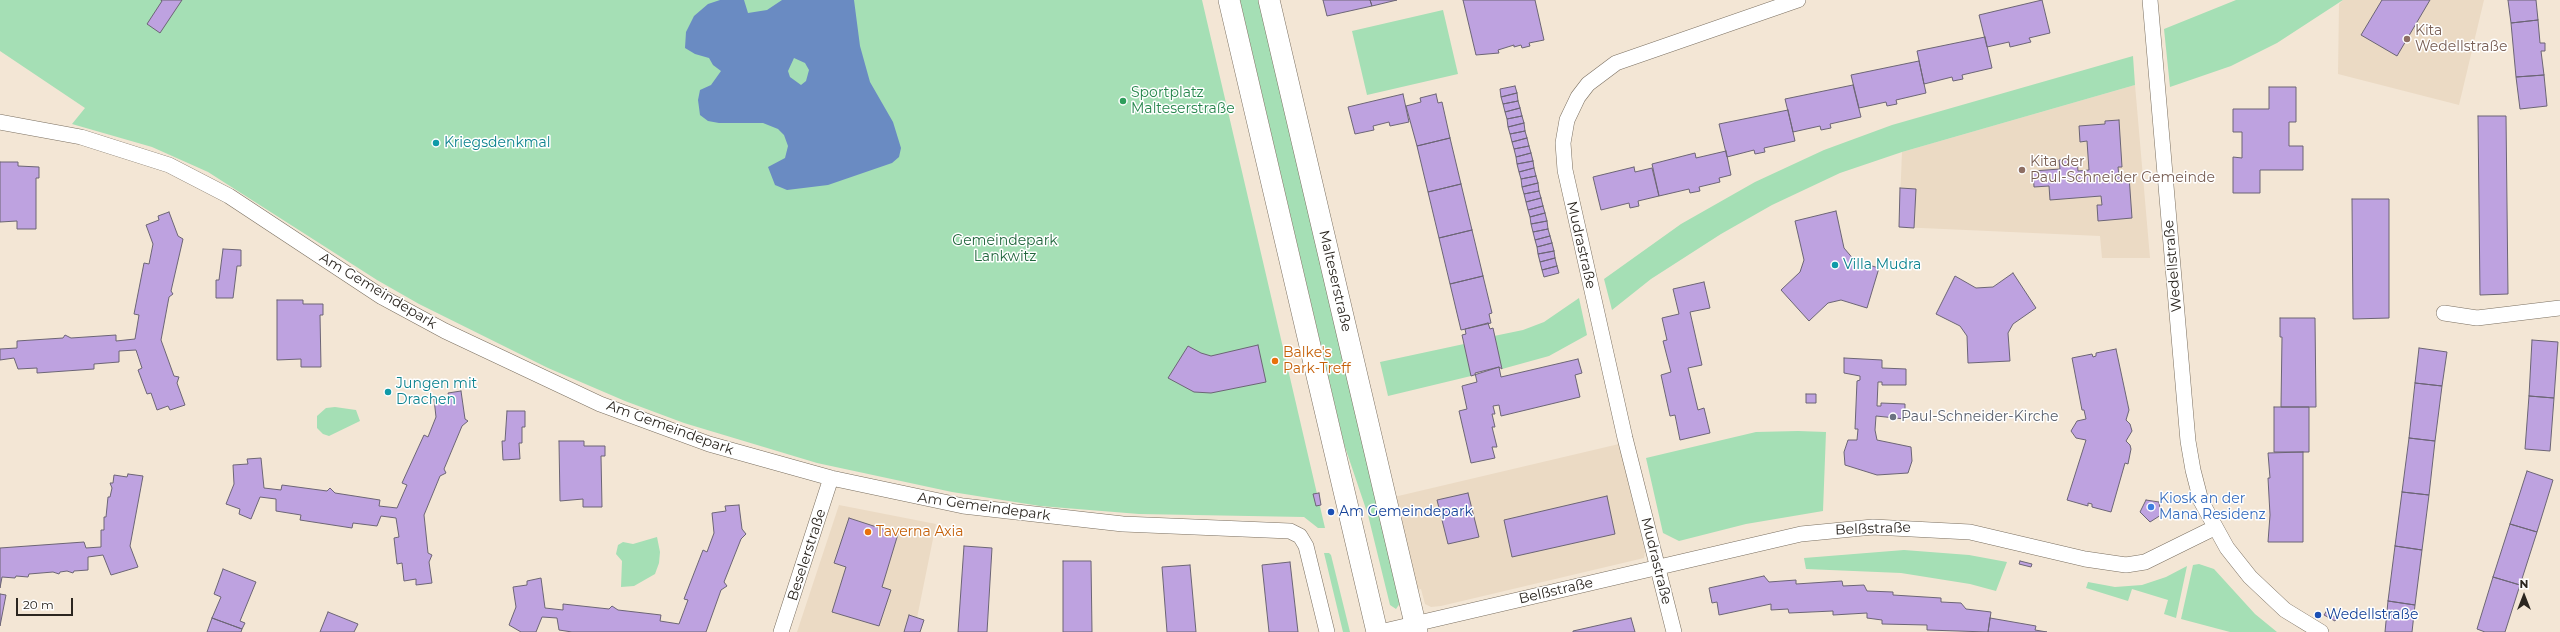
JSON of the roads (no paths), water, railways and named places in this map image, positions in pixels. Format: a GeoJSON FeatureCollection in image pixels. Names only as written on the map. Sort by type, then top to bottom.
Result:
{"type":"FeatureCollection","features":[{"type":"Feature","properties":{"kind":"main road"},"geometry":{"type":"LineString","coordinates":[[1229,0],[1377,632]]}},
{"type":"Feature","properties":{"kind":"main road","name":"Malteserstraße"},"geometry":{"type":"LineString","coordinates":[[1269,0],[1416,628]]}},
{"type":"Feature","properties":{"kind":"street","name":"Mudrastraße"},"geometry":{"type":"LineString","coordinates":[[1674,632],[1564,170],[1563,143],[1567,120],[1578,97],[1588,84],[1616,63],[1798,0]]}},
{"type":"Feature","properties":{"kind":"street","name":"Wedellstraße"},"geometry":{"type":"LineString","coordinates":[[2150,0],[2188,441],[2201,501],[2214,528]]}},
{"type":"Feature","properties":{"kind":"street","name":"Am Gemeindepark"},"geometry":{"type":"LineString","coordinates":[[0,122],[81,137],[169,165],[230,196],[382,297],[445,331],[524,370],[600,404],[681,434],[762,460],[831,478],[927,499],[1011,512],[1171,527],[1290,531],[1300,536],[1306,546],[1327,632]]}},
{"type":"Feature","properties":{"kind":"street"},"geometry":{"type":"LineString","coordinates":[[2444,313],[2477,318],[2560,308]]}},
{"type":"Feature","properties":{"kind":"street","name":"Beselerstraße"},"geometry":{"type":"LineString","coordinates":[[781,632],[831,478]]}},
{"type":"Feature","properties":{"kind":"street","name":"Belßstraße"},"geometry":{"type":"LineString","coordinates":[[1380,632],[1416,628],[1801,534],[1874,527],[1970,532],[2100,562],[2126,565],[2145,562],[2214,528]]}},
{"type":"Feature","properties":{"kind":"street"},"geometry":{"type":"LineString","coordinates":[[2214,528],[2227,548],[2256,582],[2285,610],[2321,632]]}},
{"type":"Feature","properties":{"kind":"water"},"geometry":{"type":"Polygon","coordinates":[[[720,0],[744,0],[748,13],[767,10],[782,0],[854,0],[860,46],[870,82],[893,122],[901,148],[899,157],[892,163],[828,185],[787,190],[775,185],[768,167],[785,158],[788,146],[784,135],[778,129],[763,123],[719,123],[708,121],[700,115],[698,100],[700,90],[711,85],[721,71],[713,65],[709,58],[695,54],[685,48],[686,32],[694,16],[708,4],[720,0]],[[794,58],[788,71],[790,77],[801,85],[806,81],[809,70],[805,63],[794,58]]]}},
{"type":"Feature","properties":{"kind":"place","name":"Kita Wedellstraße"},"geometry":{"type":"Point","coordinates":[2407,39]}},
{"type":"Feature","properties":{"kind":"place","name":"Sportplatz Malteserstraße"},"geometry":{"type":"Point","coordinates":[1123,101]}},
{"type":"Feature","properties":{"kind":"place","name":"Kriegsdenkmal"},"geometry":{"type":"Point","coordinates":[436,143]}},
{"type":"Feature","properties":{"kind":"place","name":"Kita der Paul-Schneider Gemeinde"},"geometry":{"type":"Point","coordinates":[2022,170]}},
{"type":"Feature","properties":{"kind":"place","name":"Villa Mudra"},"geometry":{"type":"Point","coordinates":[1835,265]}},
{"type":"Feature","properties":{"kind":"place","name":"Balke's Park-Treff"},"geometry":{"type":"Point","coordinates":[1275,361]}},
{"type":"Feature","properties":{"kind":"place","name":"Jungen mit Drachen"},"geometry":{"type":"Point","coordinates":[388,392]}},
{"type":"Feature","properties":{"kind":"place","name":"Paul-Schneider-Kirche"},"geometry":{"type":"Point","coordinates":[1893,417]}},
{"type":"Feature","properties":{"kind":"place","name":"Kiosk an der Mana Residenz"},"geometry":{"type":"Point","coordinates":[2151,507]}},
{"type":"Feature","properties":{"kind":"place","name":"Am Gemeindepark"},"geometry":{"type":"Point","coordinates":[1331,512]}},
{"type":"Feature","properties":{"kind":"place","name":"Taverna Axia"},"geometry":{"type":"Point","coordinates":[868,532]}},
{"type":"Feature","properties":{"kind":"place","name":"Wedellstraße"},"geometry":{"type":"Point","coordinates":[2318,615]}},
{"type":"Feature","properties":{"kind":"park label","name":"Gemeindepark Lankwitz"},"geometry":{"type":"Point","coordinates":[1005,250]}}]}
